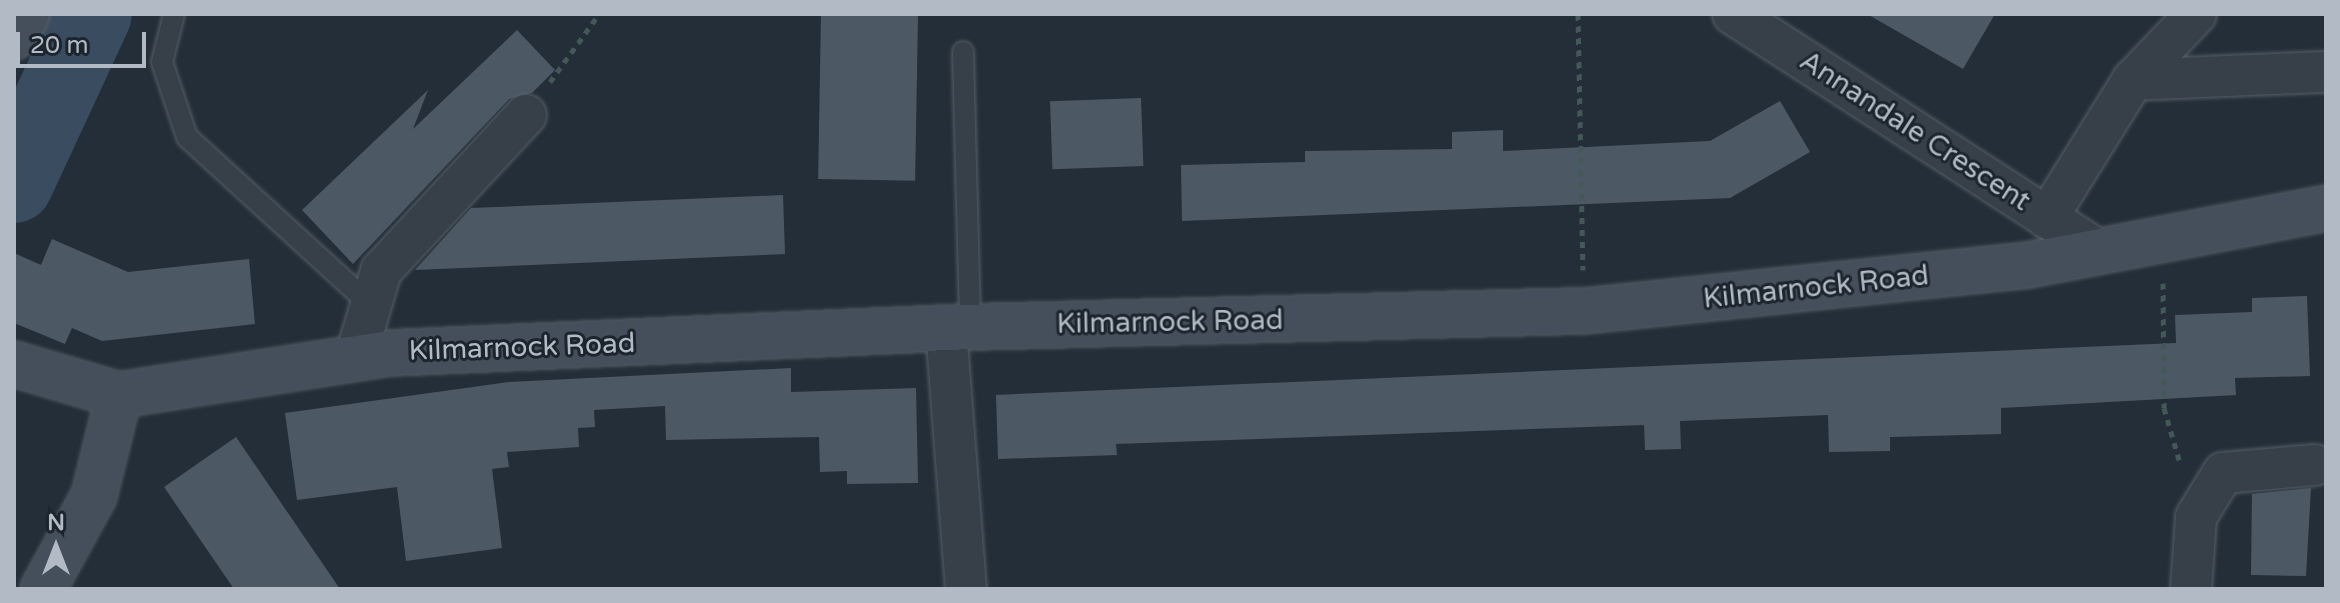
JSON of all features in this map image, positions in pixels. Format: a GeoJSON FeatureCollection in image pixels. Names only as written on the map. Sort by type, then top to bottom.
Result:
{"type":"FeatureCollection","features":[{"type":"Feature","properties":{"kind":"main road"},"geometry":{"type":"LineString","coordinates":[[14,37],[27,14]]}},
{"type":"Feature","properties":{"kind":"main road","name":"Kilmarnock Road"},"geometry":{"type":"LineString","coordinates":[[14,364],[119,395],[356,356],[958,328],[1583,311],[2028,265],[2096,249],[2326,208]]}},
{"type":"Feature","properties":{"kind":"main road"},"geometry":{"type":"LineString","coordinates":[[43,589],[94,496],[119,395]]}},
{"type":"Feature","properties":{"kind":"street","name":"Annandale Crescent"},"geometry":{"type":"LineString","coordinates":[[1733,14],[2096,249]]}},
{"type":"Feature","properties":{"kind":"street"},"geometry":{"type":"LineString","coordinates":[[2047,218],[2133,80],[2196,14]]}},
{"type":"Feature","properties":{"kind":"street"},"geometry":{"type":"LineString","coordinates":[[2133,80],[2326,72]]}},
{"type":"Feature","properties":{"kind":"street"},"geometry":{"type":"LineString","coordinates":[[356,356],[381,271],[526,115]]}},
{"type":"Feature","properties":{"kind":"street"},"geometry":{"type":"LineString","coordinates":[[958,328],[966,589]]}},
{"type":"Feature","properties":{"kind":"street"},"geometry":{"type":"LineString","coordinates":[[2191,589],[2196,517],[2223,473],[2315,465]]}},
{"type":"Feature","properties":{"kind":"lane"},"geometry":{"type":"LineString","coordinates":[[174,14],[162,62],[187,137],[372,306]]}},
{"type":"Feature","properties":{"kind":"lane"},"geometry":{"type":"LineString","coordinates":[[958,328],[963,52]]}},
{"type":"Feature","properties":{"kind":"path"},"geometry":{"type":"LineString","coordinates":[[526,115],[599,14]]}},
{"type":"Feature","properties":{"kind":"path"},"geometry":{"type":"LineString","coordinates":[[1578,14],[1583,311]]}},
{"type":"Feature","properties":{"kind":"path"},"geometry":{"type":"LineString","coordinates":[[2162,239],[2164,408],[2196,517]]}},
{"type":"Feature","properties":{"kind":"building"},"geometry":{"type":"Polygon","coordinates":[[[821,14],[918,16],[915,181],[818,179],[821,14]]]}},
{"type":"Feature","properties":{"kind":"building"},"geometry":{"type":"Polygon","coordinates":[[[1867,14],[1995,14],[1963,69],[1867,14]]]}},
{"type":"Feature","properties":{"kind":"building"},"geometry":{"type":"Polygon","coordinates":[[[517,30],[555,70],[532,93],[509,99],[353,264],[302,210],[428,90],[413,129],[517,30]]]}},
{"type":"Feature","properties":{"kind":"building"},"geometry":{"type":"Polygon","coordinates":[[[1141,98],[1143,166],[1052,169],[1050,101],[1141,98]]]}},
{"type":"Feature","properties":{"kind":"building"},"geometry":{"type":"Polygon","coordinates":[[[1780,101],[1810,152],[1730,198],[1182,221],[1181,165],[1305,162],[1305,151],[1452,149],[1452,132],[1503,130],[1503,151],[1710,141],[1780,101]]]}},
{"type":"Feature","properties":{"kind":"building"},"geometry":{"type":"Polygon","coordinates":[[[783,195],[785,254],[415,270],[471,208],[783,195]]]}},
{"type":"Feature","properties":{"kind":"building"},"geometry":{"type":"Polygon","coordinates":[[[52,239],[128,272],[249,259],[255,324],[102,341],[72,328],[65,344],[14,323],[14,253],[41,265],[52,239]]]}},
{"type":"Feature","properties":{"kind":"building"},"geometry":{"type":"Polygon","coordinates":[[[2307,296],[2310,376],[2235,378],[2236,395],[2001,408],[2001,434],[1890,437],[1890,451],[1829,452],[1828,415],[1680,421],[1681,449],[1645,450],[1644,425],[1116,444],[1117,455],[998,459],[996,395],[2176,343],[2175,315],[2252,312],[2252,298],[2307,296]]]}},
{"type":"Feature","properties":{"kind":"building"},"geometry":{"type":"Polygon","coordinates":[[[791,368],[791,392],[916,388],[918,483],[847,484],[847,471],[820,472],[819,437],[666,440],[665,406],[594,410],[595,427],[578,428],[579,447],[507,452],[509,467],[492,469],[502,548],[406,561],[397,487],[297,500],[285,413],[509,382],[791,368]]]}},
{"type":"Feature","properties":{"kind":"building"},"geometry":{"type":"Polygon","coordinates":[[[236,437],[340,589],[234,589],[164,487],[236,437]]]}},
{"type":"Feature","properties":{"kind":"building"},"geometry":{"type":"Polygon","coordinates":[[[2311,488],[2306,576],[2251,575],[2252,494],[2311,488]]]}},
{"type":"Feature","properties":{"kind":"waterway"},"geometry":{"type":"LineString","coordinates":[[14,184],[93,14]]}}]}
